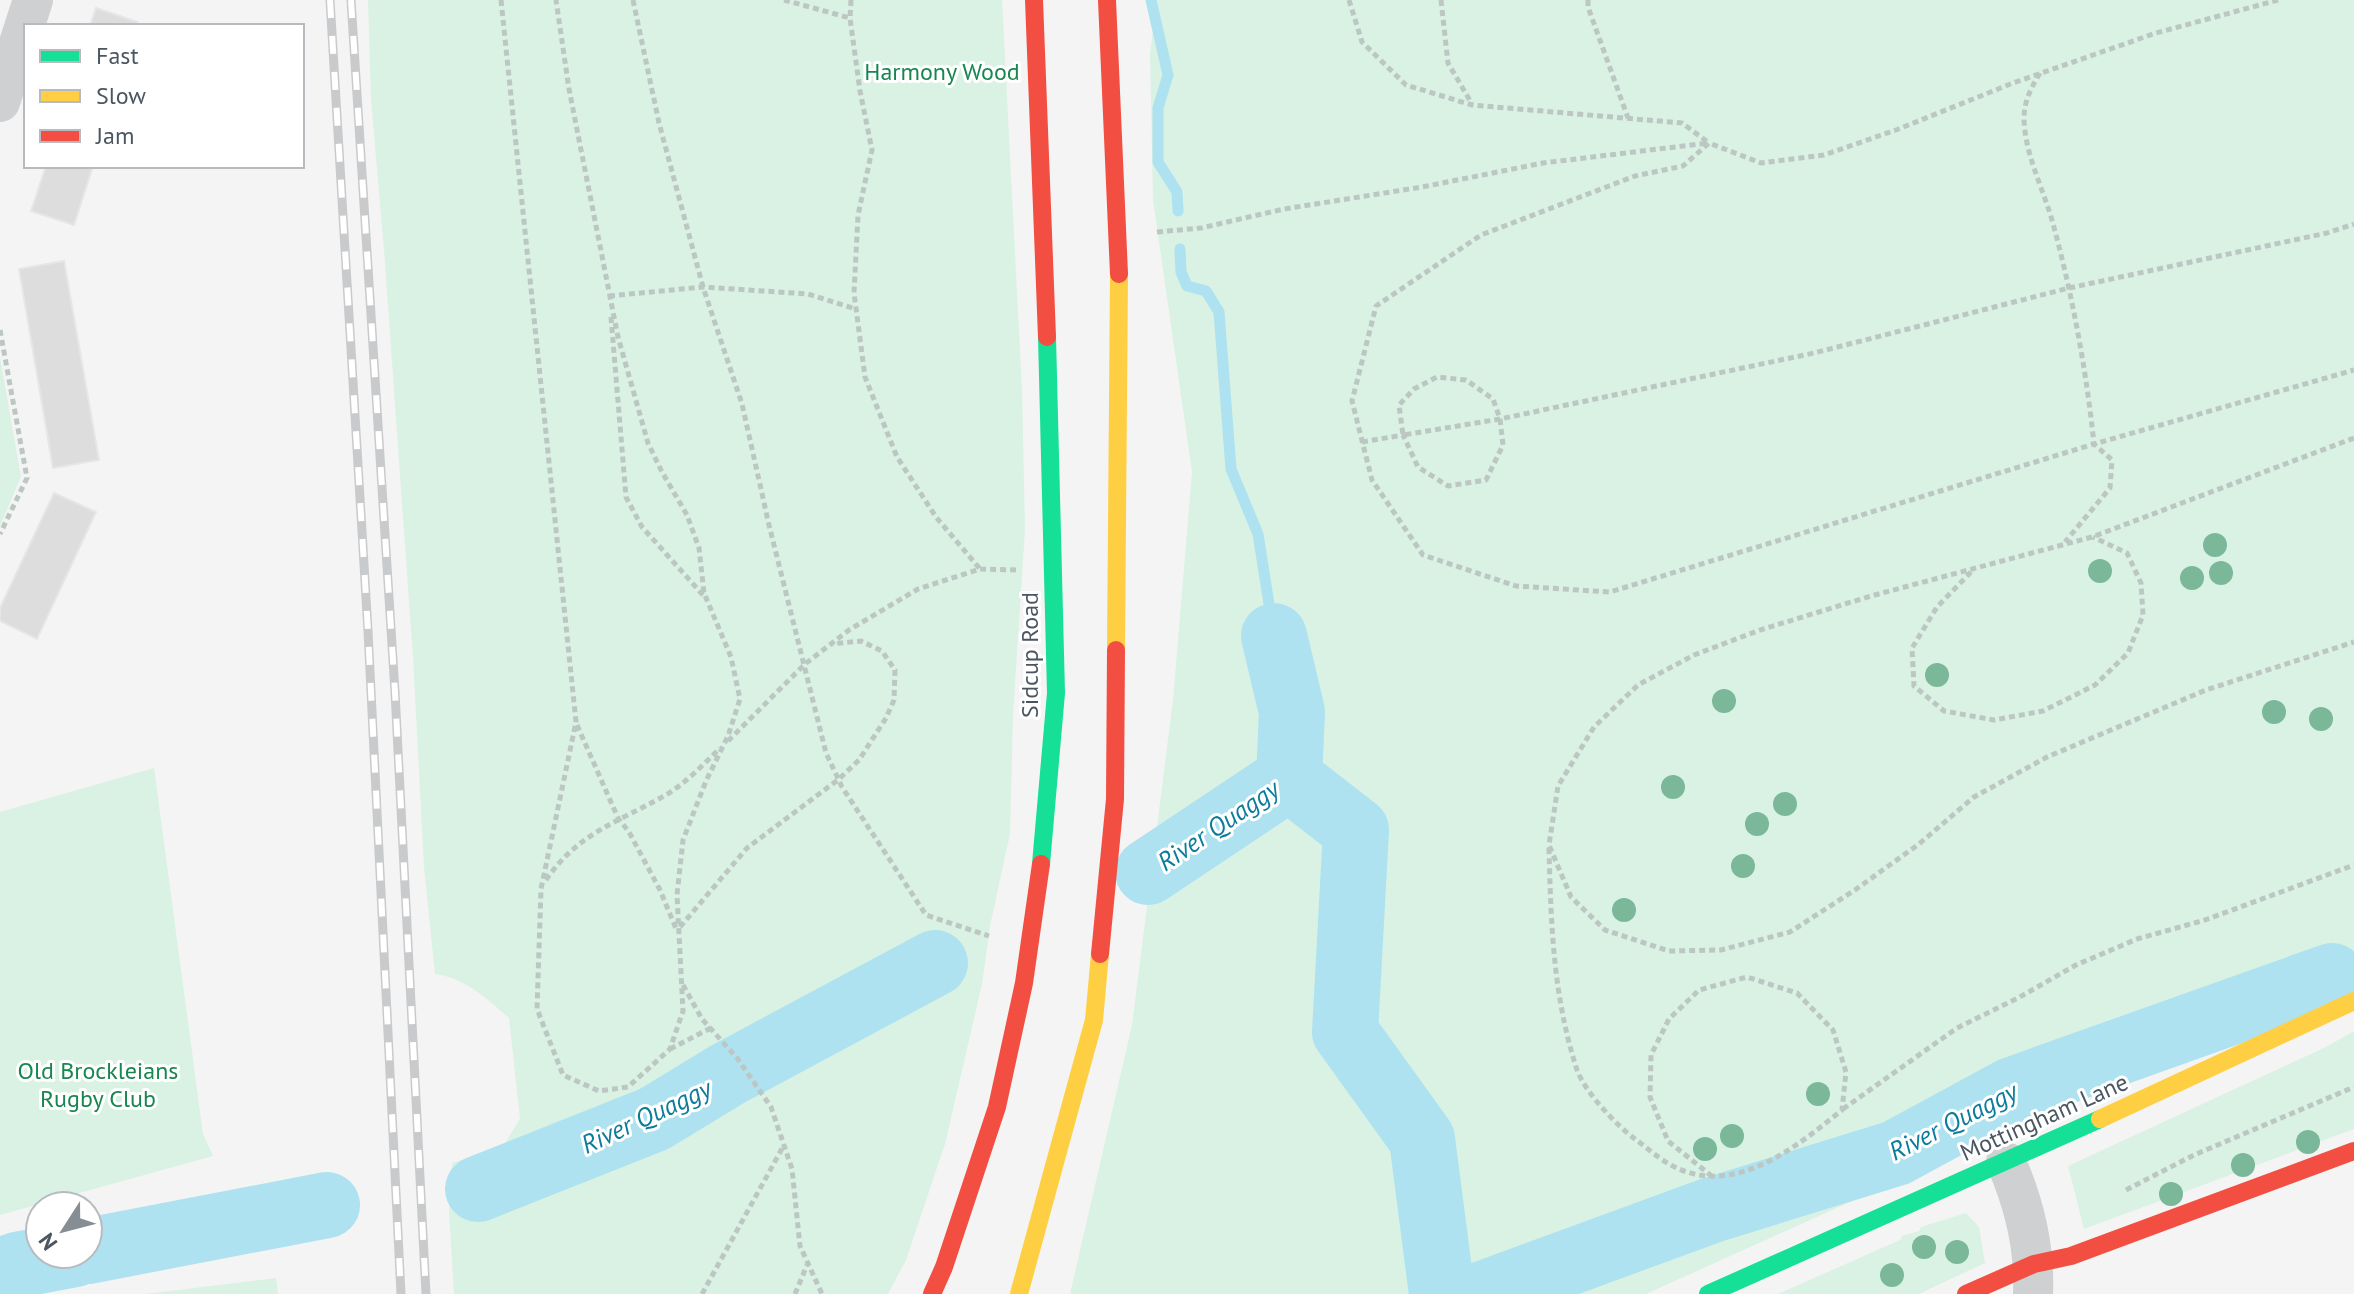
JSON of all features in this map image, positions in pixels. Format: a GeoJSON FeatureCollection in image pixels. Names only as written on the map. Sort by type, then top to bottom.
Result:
{"type":"FeatureCollection","features":[{"type":"Feature","properties":{"kind":"main road","name":"Sidcup Road"},"geometry":{"type":"LineString","coordinates":[[932,1294],[944,1267],[997,1107],[1024,983],[1043,847],[1056,693],[1049,390],[1034,0]]}},
{"type":"Feature","properties":{"kind":"main road"},"geometry":{"type":"LineString","coordinates":[[1019,1294],[1094,1020],[1115,799],[1119,278],[1107,0]]}},
{"type":"Feature","properties":{"kind":"main road","name":"Mottingham Lane"},"geometry":{"type":"LineString","coordinates":[[1708,1294],[2006,1162],[2354,1001]]}},
{"type":"Feature","properties":{"kind":"main road"},"geometry":{"type":"LineString","coordinates":[[1966,1294],[2034,1279],[2071,1256],[2354,1151]]}},
{"type":"Feature","properties":{"kind":"street"},"geometry":{"type":"LineString","coordinates":[[25,24],[33,0]]}},
{"type":"Feature","properties":{"kind":"street"},"geometry":{"type":"LineString","coordinates":[[0,102],[24,28]]}},
{"type":"Feature","properties":{"kind":"street"},"geometry":{"type":"LineString","coordinates":[[2006,1162],[2017,1187],[2034,1279]]}},
{"type":"Feature","properties":{"kind":"path"},"geometry":{"type":"LineString","coordinates":[[501,0],[576,722],[618,818],[629,832],[660,890],[680,940]]}},
{"type":"Feature","properties":{"kind":"path"},"geometry":{"type":"LineString","coordinates":[[556,0],[569,89],[618,337],[648,443],[687,515],[699,548],[705,597],[731,657],[740,699],[725,743],[683,840],[677,895],[683,1011],[670,1049]]}},
{"type":"Feature","properties":{"kind":"path"},"geometry":{"type":"LineString","coordinates":[[633,0],[659,123],[703,287],[742,404],[826,753],[839,779],[926,915],[1029,948]]}},
{"type":"Feature","properties":{"kind":"path"},"geometry":{"type":"LineString","coordinates":[[784,0],[850,18]]}},
{"type":"Feature","properties":{"kind":"path"},"geometry":{"type":"LineString","coordinates":[[851,0],[850,18],[860,91],[872,150],[858,215],[854,293],[865,377],[897,457],[936,517],[980,569]]}},
{"type":"Feature","properties":{"kind":"path"},"geometry":{"type":"LineString","coordinates":[[1349,0],[1362,42],[1406,85],[1472,105],[1682,123],[1709,143],[1761,163],[1824,155],[2040,73],[2156,33],[2278,0]]}},
{"type":"Feature","properties":{"kind":"path"},"geometry":{"type":"LineString","coordinates":[[1441,0],[1448,63],[1472,105]]}},
{"type":"Feature","properties":{"kind":"path"},"geometry":{"type":"LineString","coordinates":[[1588,0],[1628,118]]}},
{"type":"Feature","properties":{"kind":"path"},"geometry":{"type":"LineString","coordinates":[[2040,73],[2027,95],[2024,118],[2029,154],[2051,217],[2069,288],[2086,374],[2094,444],[2112,460],[2110,488],[2064,542]]}},
{"type":"Feature","properties":{"kind":"path"},"geometry":{"type":"LineString","coordinates":[[1146,233],[1201,228],[1284,209],[1422,187],[1543,163],[1709,143]]}},
{"type":"Feature","properties":{"kind":"path"},"geometry":{"type":"LineString","coordinates":[[1709,143],[1683,166],[1635,176],[1481,235],[1376,306],[1352,401],[1372,480],[1423,555],[1516,586],[1610,592],[2094,444],[2354,370]]}},
{"type":"Feature","properties":{"kind":"path"},"geometry":{"type":"LineString","coordinates":[[1362,442],[1500,419],[1814,353],[2069,288],[2327,233],[2354,224]]}},
{"type":"Feature","properties":{"kind":"path"},"geometry":{"type":"LineString","coordinates":[[609,294],[703,287],[808,294],[856,309]]}},
{"type":"Feature","properties":{"kind":"path"},"geometry":{"type":"LineString","coordinates":[[609,294],[626,497],[642,527],[705,597]]}},
{"type":"Feature","properties":{"kind":"path"},"geometry":{"type":"LineString","coordinates":[[0,330],[27,478],[0,534]]}},
{"type":"Feature","properties":{"kind":"path"},"geometry":{"type":"LineString","coordinates":[[1437,377],[1466,380],[1493,399],[1500,419],[1503,445],[1486,480],[1448,486],[1418,467],[1403,435],[1399,405],[1414,389],[1437,377]]}},
{"type":"Feature","properties":{"kind":"path"},"geometry":{"type":"LineString","coordinates":[[2354,438],[2092,537],[1871,596],[1760,630],[1694,655],[1638,685],[1594,727],[1558,786],[1549,845],[1557,990],[1578,1074],[1616,1125],[1671,1165],[1714,1178],[1749,1171],[1799,1145],[1842,1110],[1957,1028],[2076,965],[2137,939],[2205,920],[2354,865]]}},
{"type":"Feature","properties":{"kind":"path"},"geometry":{"type":"LineString","coordinates":[[1972,571],[1937,607],[1912,648],[1914,686],[1944,711],[1994,720],[2043,711],[2095,685],[2128,653],[2143,615],[2141,583],[2127,553],[2092,537]]}},
{"type":"Feature","properties":{"kind":"path"},"geometry":{"type":"LineString","coordinates":[[542,885],[576,846],[618,818],[666,795],[829,645],[918,589],[980,569],[1053,570]]}},
{"type":"Feature","properties":{"kind":"path"},"geometry":{"type":"LineString","coordinates":[[679,927],[747,848],[839,779],[859,760],[886,718],[894,700],[895,670],[882,651],[861,641],[829,645]]}},
{"type":"Feature","properties":{"kind":"path"},"geometry":{"type":"LineString","coordinates":[[1549,845],[1571,897],[1605,930],[1669,951],[1721,950],[1790,932],[1894,863],[1974,797],[2047,757],[2206,690],[2354,642]]}},
{"type":"Feature","properties":{"kind":"path"},"geometry":{"type":"LineString","coordinates":[[576,722],[542,885],[537,1009],[563,1075],[599,1091],[628,1087],[670,1049],[711,1028]]}},
{"type":"Feature","properties":{"kind":"path"},"geometry":{"type":"LineString","coordinates":[[1714,1178],[1668,1141],[1650,1097],[1651,1055],[1669,1019],[1699,990],[1747,977],[1797,993],[1833,1030],[1846,1072],[1842,1110]]}},
{"type":"Feature","properties":{"kind":"path"},"geometry":{"type":"LineString","coordinates":[[682,982],[694,1008],[737,1058],[771,1107],[792,1169],[800,1246],[822,1294]]}},
{"type":"Feature","properties":{"kind":"path"},"geometry":{"type":"LineString","coordinates":[[2121,1194],[2194,1155],[2354,1087]]}},
{"type":"Feature","properties":{"kind":"path"},"geometry":{"type":"LineString","coordinates":[[702,1294],[784,1145]]}},
{"type":"Feature","properties":{"kind":"path"},"geometry":{"type":"LineString","coordinates":[[795,1294],[807,1264]]}},
{"type":"Feature","properties":{"kind":"green space","name":"Harmony Wood"},"geometry":{"type":"Polygon","coordinates":[[[368,0],[1002,0],[1022,390],[1025,529],[1013,715],[1010,834],[990,926],[982,984],[945,1144],[906,1260],[888,1294],[454,1294],[449,1212],[452,1163],[502,1148],[520,1119],[509,1018],[466,984],[435,974],[424,867],[413,657],[371,99],[368,0]]]}},
{"type":"Feature","properties":{"kind":"green space"},"geometry":{"type":"Polygon","coordinates":[[[1157,0],[2354,0],[2354,967],[2003,1133],[1646,1294],[1070,1294],[1132,1025],[1173,700],[1192,472],[1153,200],[1150,54],[1157,0]]]}},
{"type":"Feature","properties":{"kind":"green space"},"geometry":{"type":"Polygon","coordinates":[[[0,357],[21,477],[0,526],[0,357]]]}},
{"type":"Feature","properties":{"kind":"green space","name":"Old Brockleians Rugby Club"},"geometry":{"type":"Polygon","coordinates":[[[154,768],[203,1134],[213,1156],[90,1190],[24,1190],[24,1208],[0,1215],[0,812],[154,768]]]}},
{"type":"Feature","properties":{"kind":"green space"},"geometry":{"type":"Polygon","coordinates":[[[2354,1031],[2354,1129],[2084,1229],[2068,1166],[2326,1047],[2354,1031]]]}},
{"type":"Feature","properties":{"kind":"green space"},"geometry":{"type":"Polygon","coordinates":[[[1966,1213],[1979,1227],[1985,1263],[1919,1294],[1778,1294],[1900,1240],[1921,1227],[1966,1213]]]}},
{"type":"Feature","properties":{"kind":"green space"},"geometry":{"type":"Polygon","coordinates":[[[276,1278],[278,1294],[145,1294],[276,1278]]]}},
{"type":"Feature","properties":{"kind":"building"},"geometry":{"type":"Polygon","coordinates":[[[96,8],[138,22],[137,24],[91,24],[96,8]]]}},
{"type":"Feature","properties":{"kind":"building"},"geometry":{"type":"Polygon","coordinates":[[[45,168],[92,168],[74,225],[31,211],[45,168]]]}},
{"type":"Feature","properties":{"kind":"building"},"geometry":{"type":"Polygon","coordinates":[[[64,261],[99,460],[53,468],[19,269],[64,261]]]}},
{"type":"Feature","properties":{"kind":"building"},"geometry":{"type":"Polygon","coordinates":[[[54,493],[96,512],[37,639],[0,621],[0,608],[54,493]]]}},
{"type":"Feature","properties":{"kind":"waterway"},"geometry":{"type":"LineString","coordinates":[[1151,0],[1168,75],[1158,108],[1158,162],[1177,192],[1178,211]]}},
{"type":"Feature","properties":{"kind":"waterway"},"geometry":{"type":"LineString","coordinates":[[1180,249],[1181,272],[1187,286],[1206,291],[1219,312],[1231,469],[1258,534],[1274,636]]}},
{"type":"Feature","properties":{"kind":"waterway"},"geometry":{"type":"LineString","coordinates":[[1274,636],[1292,712],[1289,778]]}},
{"type":"Feature","properties":{"kind":"waterway","name":"River Quaggy"},"geometry":{"type":"LineString","coordinates":[[1289,778],[1356,830],[1345,1032],[1422,1139],[1442,1294]]}},
{"type":"Feature","properties":{"kind":"waterway","name":"River Quaggy"},"geometry":{"type":"LineString","coordinates":[[1148,872],[1289,778]]}},
{"type":"Feature","properties":{"kind":"waterway","name":"River Quaggy"},"geometry":{"type":"LineString","coordinates":[[478,1189],[654,1119],[728,1074],[935,963]]}},
{"type":"Feature","properties":{"kind":"waterway","name":"River Quaggy"},"geometry":{"type":"LineString","coordinates":[[1483,1294],[1712,1210],[1896,1153],[2012,1090],[2332,976]]}},
{"type":"Feature","properties":{"kind":"waterway","name":"River Quaggy"},"geometry":{"type":"LineString","coordinates":[[104,1248],[327,1205]]}},
{"type":"Feature","properties":{"kind":"waterway","name":"River Quaggy"},"geometry":{"type":"LineString","coordinates":[[0,1271],[24,1264]]}},
{"type":"Feature","properties":{"kind":"railway"},"geometry":{"type":"LineString","coordinates":[[330,0],[368,631],[401,1294]]}},
{"type":"Feature","properties":{"kind":"railway"},"geometry":{"type":"LineString","coordinates":[[351,0],[395,692],[426,1294]]}},
{"type":"Feature","properties":{"kind":"traffic: fast"},"geometry":{"type":"LineString","coordinates":[[1041,864],[1056,693],[1047,337]]}},
{"type":"Feature","properties":{"kind":"traffic: fast"},"geometry":{"type":"LineString","coordinates":[[1708,1294],[2100,1119]]}},
{"type":"Feature","properties":{"kind":"traffic: slow"},"geometry":{"type":"LineString","coordinates":[[1116,650],[1119,274]]}},
{"type":"Feature","properties":{"kind":"traffic: slow"},"geometry":{"type":"LineString","coordinates":[[1019,1294],[1094,1020],[1100,954]]}},
{"type":"Feature","properties":{"kind":"traffic: slow"},"geometry":{"type":"LineString","coordinates":[[2100,1119],[2354,1001]]}},
{"type":"Feature","properties":{"kind":"traffic: jam"},"geometry":{"type":"LineString","coordinates":[[1034,0],[1047,337]]}},
{"type":"Feature","properties":{"kind":"traffic: jam"},"geometry":{"type":"LineString","coordinates":[[1107,0],[1119,274]]}},
{"type":"Feature","properties":{"kind":"traffic: jam"},"geometry":{"type":"LineString","coordinates":[[1100,954],[1115,799],[1116,650]]}},
{"type":"Feature","properties":{"kind":"traffic: jam"},"geometry":{"type":"LineString","coordinates":[[932,1294],[944,1267],[997,1107],[1024,983],[1041,864]]}},
{"type":"Feature","properties":{"kind":"traffic: jam"},"geometry":{"type":"LineString","coordinates":[[1966,1294],[2034,1264],[2071,1256],[2354,1151]]}}]}
